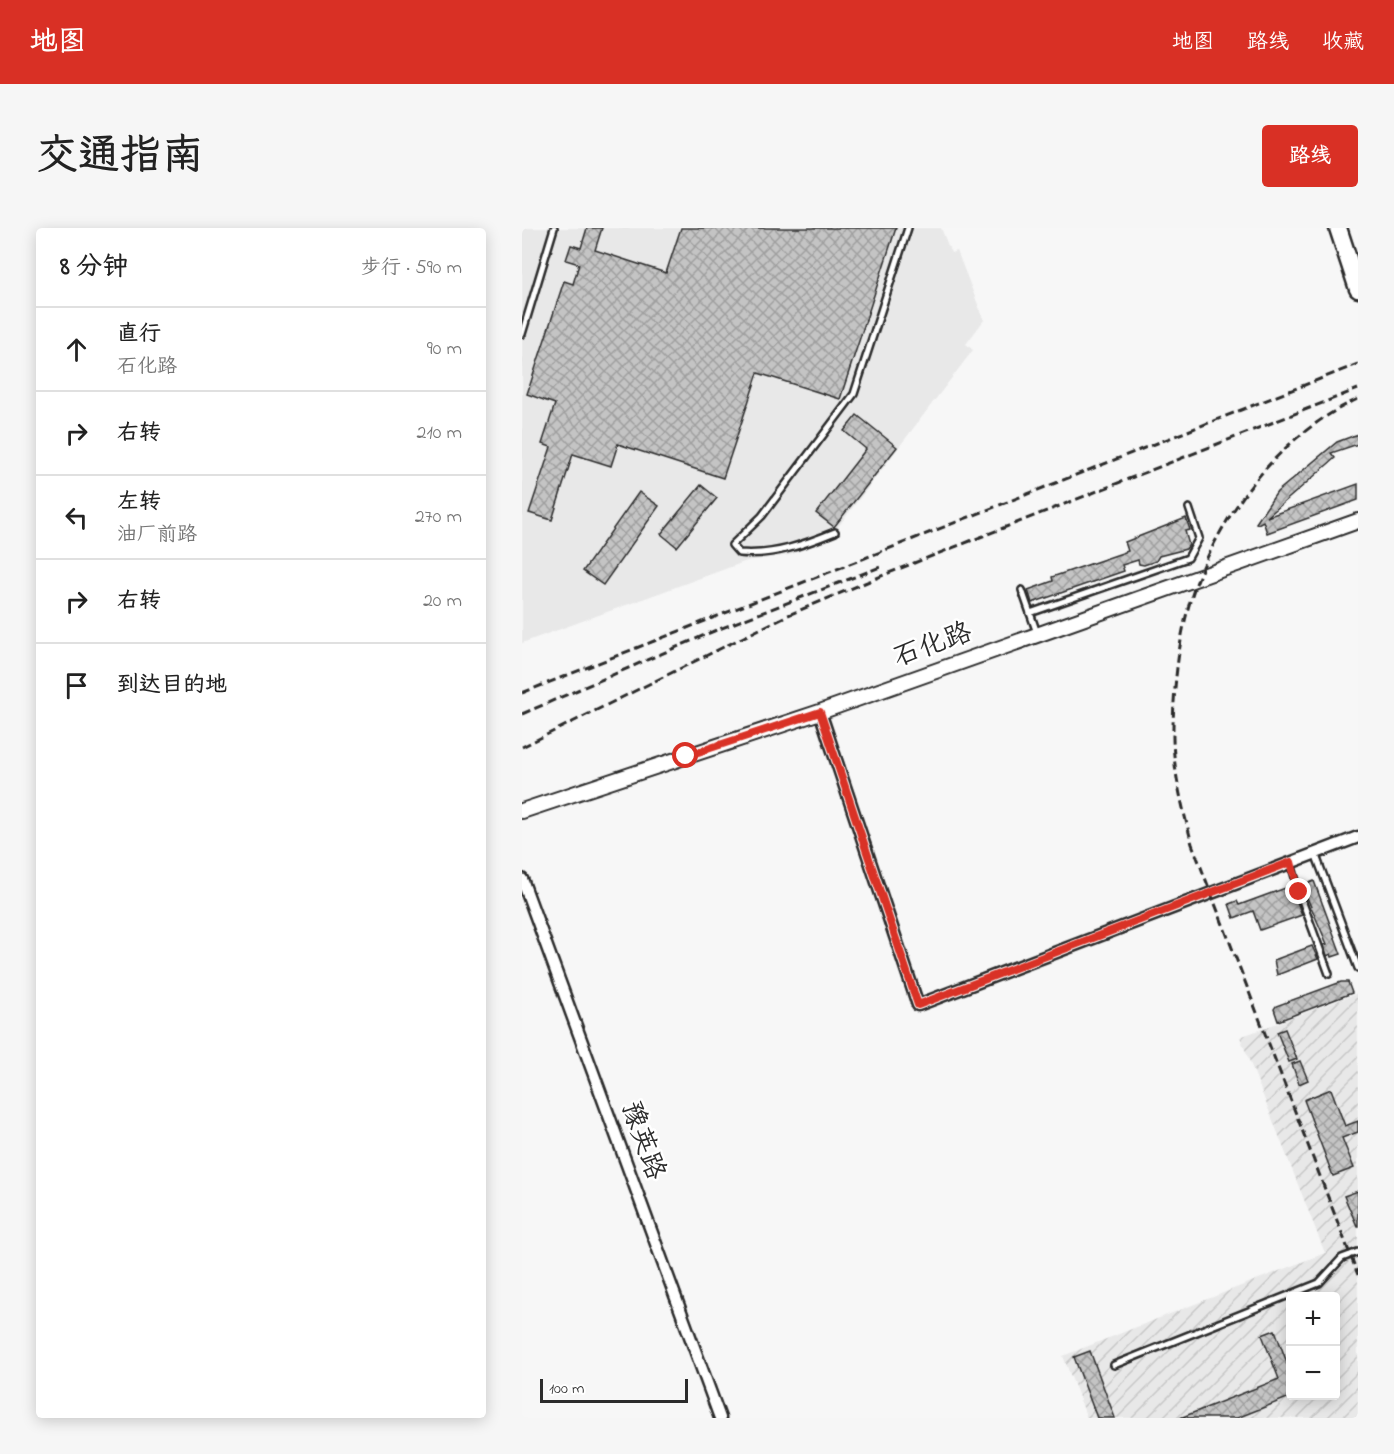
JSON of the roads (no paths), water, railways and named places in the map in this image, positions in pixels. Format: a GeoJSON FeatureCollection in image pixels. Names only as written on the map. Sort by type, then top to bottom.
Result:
{"type":"FeatureCollection","features":[{"type":"Feature","properties":{"kind":"main road"},"geometry":{"type":"LineString","coordinates":[[1338,228],[1358,289]]}},
{"type":"Feature","properties":{"kind":"street","name":"石化路"},"geometry":{"type":"LineString","coordinates":[[522,811],[820,712],[1358,521]]}},
{"type":"Feature","properties":{"kind":"street"},"geometry":{"type":"LineString","coordinates":[[820,712],[918,1005],[1358,837]]}},
{"type":"Feature","properties":{"kind":"street","name":"豫英路"},"geometry":{"type":"LineString","coordinates":[[522,879],[720,1418]]}},
{"type":"Feature","properties":{"kind":"lane"},"geometry":{"type":"LineString","coordinates":[[522,334],[555,228]]}},
{"type":"Feature","properties":{"kind":"lane"},"geometry":{"type":"LineString","coordinates":[[835,532],[804,545],[756,555],[739,553],[732,545],[762,516],[854,394],[908,228]]}},
{"type":"Feature","properties":{"kind":"lane"},"geometry":{"type":"LineString","coordinates":[[1030,613],[1188,558],[1199,538],[1189,508]]}},
{"type":"Feature","properties":{"kind":"lane"},"geometry":{"type":"LineString","coordinates":[[1022,590],[1038,634]]}},
{"type":"Feature","properties":{"kind":"lane"},"geometry":{"type":"LineString","coordinates":[[1314,853],[1358,968]]}},
{"type":"Feature","properties":{"kind":"lane"},"geometry":{"type":"LineString","coordinates":[[1291,862],[1299,892],[1329,974]]}},
{"type":"Feature","properties":{"kind":"lane"},"geometry":{"type":"LineString","coordinates":[[1114,1365],[1319,1283],[1342,1258],[1358,1252]]}},
{"type":"Feature","properties":{"kind":"railway"},"geometry":{"type":"LineString","coordinates":[[522,693],[1358,364]]}},
{"type":"Feature","properties":{"kind":"railway"},"geometry":{"type":"LineString","coordinates":[[522,747],[786,616],[886,574],[1358,389]]}},
{"type":"Feature","properties":{"kind":"railway"},"geometry":{"type":"LineString","coordinates":[[1358,399],[1330,414],[1303,433],[1279,455],[1237,505],[1220,533],[1193,592],[1184,625],[1176,676],[1173,727],[1176,772],[1192,844],[1358,1275]]}},
{"type":"Feature","properties":{"kind":"railway"},"geometry":{"type":"LineString","coordinates":[[522,714],[714,631],[883,566]]}}]}
